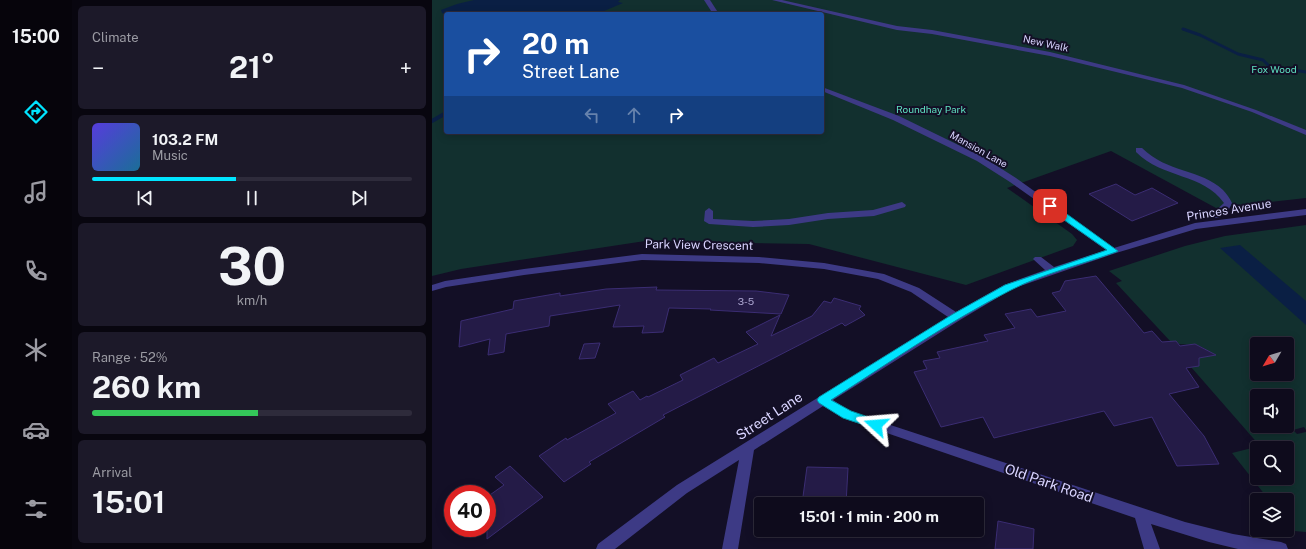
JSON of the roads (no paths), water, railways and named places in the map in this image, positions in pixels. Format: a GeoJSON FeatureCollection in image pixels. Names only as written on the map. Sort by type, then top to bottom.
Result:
{"type":"FeatureCollection","features":[{"type":"Feature","properties":{"kind":"street"},"geometry":{"type":"LineString","coordinates":[[707,0],[715,12]]}},
{"type":"Feature","properties":{"kind":"street","name":"New Walk"},"geometry":{"type":"LineString","coordinates":[[775,0],[897,28],[932,32],[1058,56],[1184,88],[1254,111],[1306,133]]}},
{"type":"Feature","properties":{"kind":"street","name":"Mansion Lane"},"geometry":{"type":"LineString","coordinates":[[824,90],[896,118],[980,159],[1013,180],[1113,251]]}},
{"type":"Feature","properties":{"kind":"street"},"geometry":{"type":"LineString","coordinates":[[1140,150],[1143,155],[1162,166],[1208,184],[1220,191],[1228,203],[1226,207],[1215,216]]}},
{"type":"Feature","properties":{"kind":"street"},"geometry":{"type":"LineString","coordinates":[[709,211],[709,221],[739,224],[770,224],[828,216],[874,213],[902,206]]}},
{"type":"Feature","properties":{"kind":"street","name":"Princes Avenue"},"geometry":{"type":"LineString","coordinates":[[956,317],[1008,288],[1052,271],[1195,226],[1306,212]]}},
{"type":"Feature","properties":{"kind":"street","name":"Park View Crescent"},"geometry":{"type":"LineString","coordinates":[[432,288],[445,284],[642,256],[759,260],[824,266],[880,276],[916,290],[956,317]]}},
{"type":"Feature","properties":{"kind":"street"},"geometry":{"type":"LineString","coordinates":[[1038,258],[1052,271]]}},
{"type":"Feature","properties":{"kind":"street","name":"Street Lane"},"geometry":{"type":"LineString","coordinates":[[603,549],[682,489],[956,317]]}},
{"type":"Feature","properties":{"kind":"street","name":"Old Park Road"},"geometry":{"type":"LineString","coordinates":[[823,400],[847,415],[1142,514],[1203,533],[1268,548],[1281,549]]}},
{"type":"Feature","properties":{"kind":"street"},"geometry":{"type":"LineString","coordinates":[[730,549],[748,448]]}},
{"type":"Feature","properties":{"kind":"street"},"geometry":{"type":"LineString","coordinates":[[1142,514],[1152,549]]}},
{"type":"Feature","properties":{"kind":"water"},"geometry":{"type":"Polygon","coordinates":[[[474,0],[620,0],[618,2],[623,3],[602,12],[442,13],[441,10],[474,0]]]}},
{"type":"Feature","properties":{"kind":"water"},"geometry":{"type":"Polygon","coordinates":[[[1240,245],[1306,301],[1306,325],[1220,248],[1240,245]]]}},
{"type":"Feature","properties":{"kind":"waterway"},"geometry":{"type":"LineString","coordinates":[[1183,29],[1200,35],[1238,54],[1263,60],[1269,66],[1306,72]]}},
{"type":"Feature","properties":{"kind":"waterway"},"geometry":{"type":"LineString","coordinates":[[432,121],[444,114]]}},
{"type":"Feature","properties":{"kind":"park label","name":"Fox Wood"},"geometry":{"type":"Point","coordinates":[1274,69]}},
{"type":"Feature","properties":{"kind":"park label","name":"Roundhay Park"},"geometry":{"type":"Point","coordinates":[931,109]}}]}
